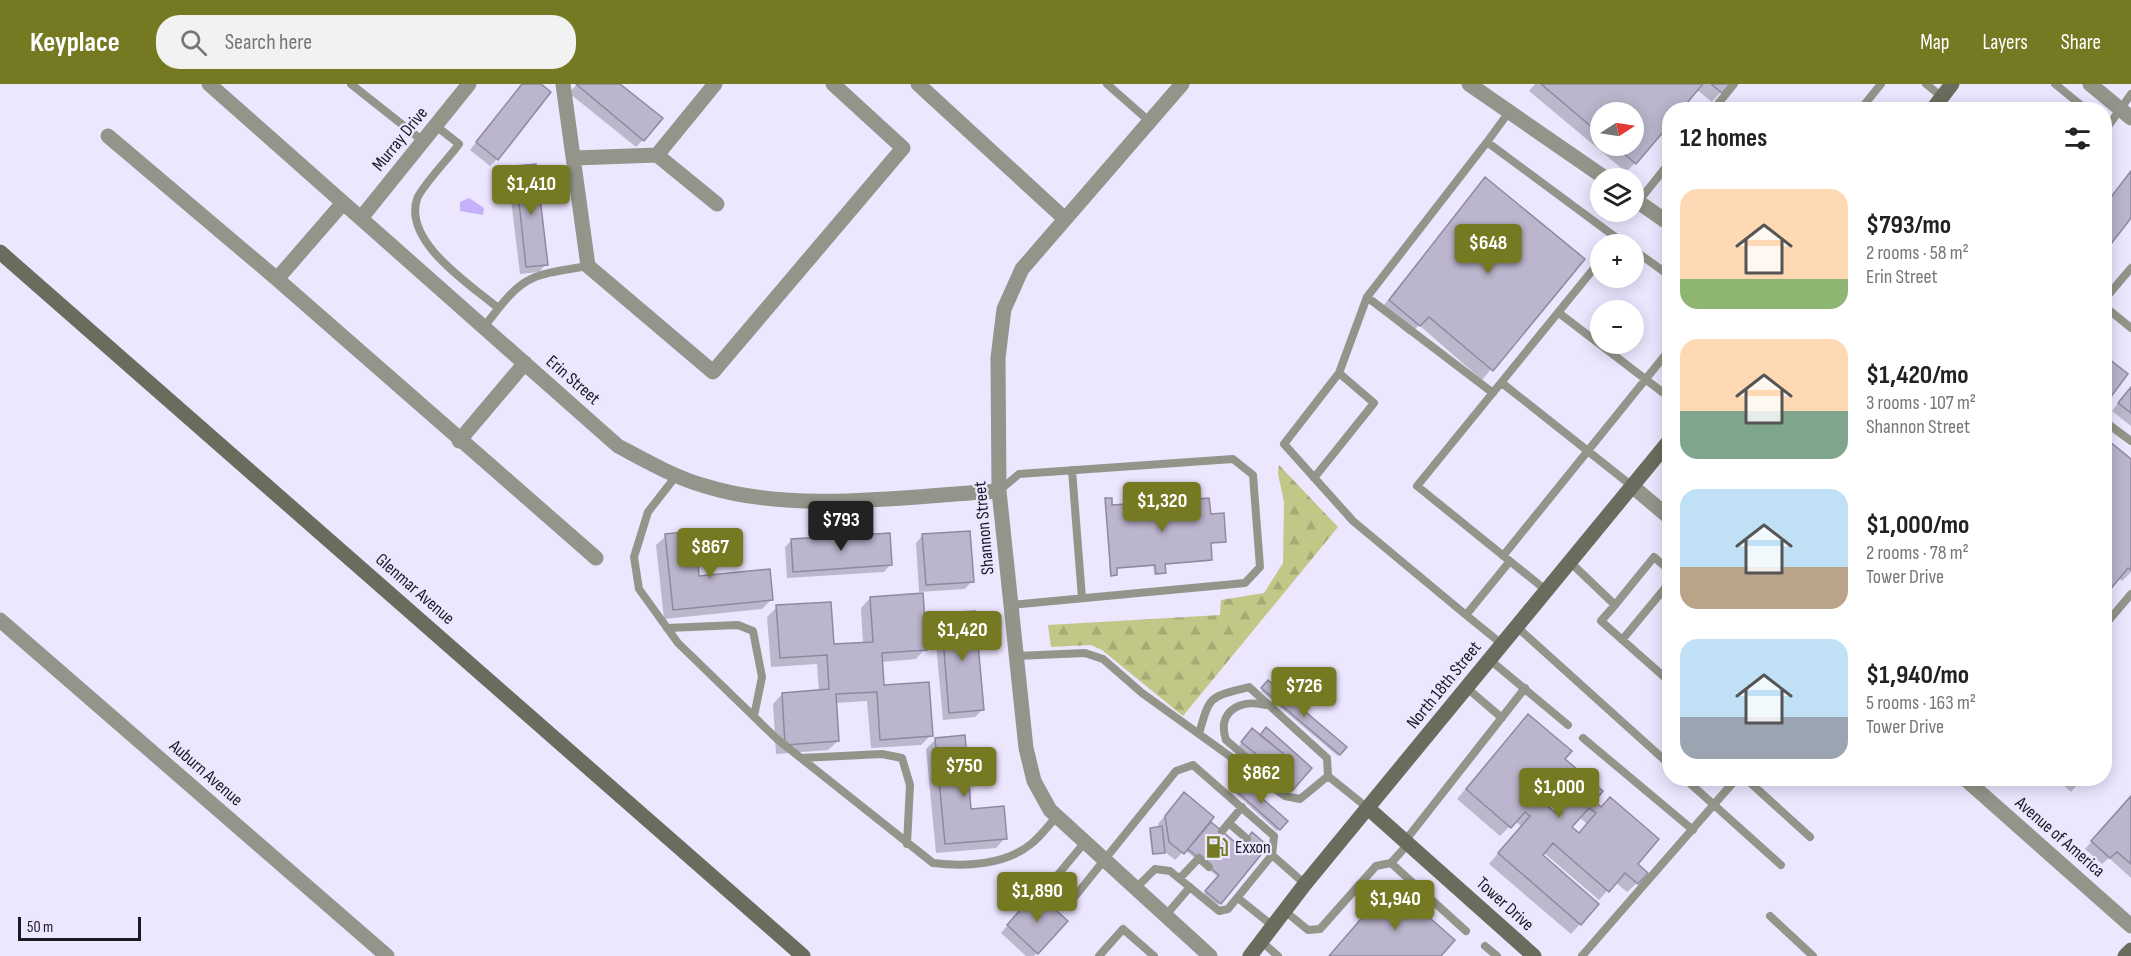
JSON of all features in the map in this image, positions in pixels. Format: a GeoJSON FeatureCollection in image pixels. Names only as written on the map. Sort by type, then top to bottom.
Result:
{"type":"FeatureCollection","features":[{"type":"Feature","properties":{"kind":"street","name":"Erin Street"},"geometry":{"type":"LineString","coordinates":[[209,84],[618,446],[676,476],[705,486],[756,498],[803,502],[999,491]]}},
{"type":"Feature","properties":{"kind":"street","name":"Murray Drive"},"geometry":{"type":"LineString","coordinates":[[361,218],[469,84]]}},
{"type":"Feature","properties":{"kind":"street"},"geometry":{"type":"LineString","coordinates":[[563,84],[575,158],[588,266],[713,372],[903,148],[833,84]]}},
{"type":"Feature","properties":{"kind":"street"},"geometry":{"type":"LineString","coordinates":[[657,155],[715,84]]}},
{"type":"Feature","properties":{"kind":"street"},"geometry":{"type":"LineString","coordinates":[[918,84],[1065,219]]}},
{"type":"Feature","properties":{"kind":"street","name":"Shannon Street"},"geometry":{"type":"LineString","coordinates":[[1182,84],[1022,269],[1004,309],[998,358],[999,491],[1026,748],[1034,781],[1050,810],[1210,956]]}},
{"type":"Feature","properties":{"kind":"street"},"geometry":{"type":"LineString","coordinates":[[1468,84],[1590,168]]}},
{"type":"Feature","properties":{"kind":"street"},"geometry":{"type":"LineString","coordinates":[[1938,102],[1952,84]]}},
{"type":"Feature","properties":{"kind":"street"},"geometry":{"type":"LineString","coordinates":[[2090,84],[2112,102]]}},
{"type":"Feature","properties":{"kind":"street"},"geometry":{"type":"LineString","coordinates":[[2112,102],[2125,113]]}},
{"type":"Feature","properties":{"kind":"street"},"geometry":{"type":"LineString","coordinates":[[108,136],[277,279],[459,441],[596,558]]}},
{"type":"Feature","properties":{"kind":"street"},"geometry":{"type":"LineString","coordinates":[[575,158],[657,155],[717,204]]}},
{"type":"Feature","properties":{"kind":"street"},"geometry":{"type":"LineString","coordinates":[[277,279],[344,203]]}},
{"type":"Feature","properties":{"kind":"street"},"geometry":{"type":"LineString","coordinates":[[1644,206],[1662,218]]}},
{"type":"Feature","properties":{"kind":"street","name":"Glenmar Avenue"},"geometry":{"type":"LineString","coordinates":[[0,252],[803,956]]}},
{"type":"Feature","properties":{"kind":"street"},"geometry":{"type":"LineString","coordinates":[[459,441],[525,363]]}},
{"type":"Feature","properties":{"kind":"street","name":"North 18th Street"},"geometry":{"type":"LineString","coordinates":[[1250,956],[1286,912],[1305,884],[1369,809],[1662,450]]}},
{"type":"Feature","properties":{"kind":"street"},"geometry":{"type":"LineString","coordinates":[[1632,486],[1662,511]]}},
{"type":"Feature","properties":{"kind":"street","name":"Auburn Avenue"},"geometry":{"type":"LineString","coordinates":[[0,620],[387,956]]}},
{"type":"Feature","properties":{"kind":"street","name":"Avenue of America"},"geometry":{"type":"LineString","coordinates":[[1973,786],[2131,926]]}},
{"type":"Feature","properties":{"kind":"street","name":"Tower Drive"},"geometry":{"type":"LineString","coordinates":[[1369,809],[1534,956]]}},
{"type":"Feature","properties":{"kind":"street"},"geometry":{"type":"LineString","coordinates":[[2125,956],[2131,950]]}},
{"type":"Feature","properties":{"kind":"lane"},"geometry":{"type":"LineString","coordinates":[[351,84],[423,141]]}},
{"type":"Feature","properties":{"kind":"lane"},"geometry":{"type":"LineString","coordinates":[[1107,84],[1149,122]]}},
{"type":"Feature","properties":{"kind":"lane"},"geometry":{"type":"LineString","coordinates":[[1719,102],[1734,84]]}},
{"type":"Feature","properties":{"kind":"lane"},"geometry":{"type":"LineString","coordinates":[[1866,102],[1881,84]]}},
{"type":"Feature","properties":{"kind":"lane"},"geometry":{"type":"LineString","coordinates":[[1926,84],[1942,97]]}},
{"type":"Feature","properties":{"kind":"lane"},"geometry":{"type":"LineString","coordinates":[[2055,84],[2077,102]]}},
{"type":"Feature","properties":{"kind":"lane"},"geometry":{"type":"LineString","coordinates":[[2112,123],[2125,113],[2131,94]]}},
{"type":"Feature","properties":{"kind":"lane"},"geometry":{"type":"LineString","coordinates":[[1503,645],[1353,521],[1284,444],[1339,373],[1367,297],[1509,112]]}},
{"type":"Feature","properties":{"kind":"lane"},"geometry":{"type":"LineString","coordinates":[[436,126],[459,144],[417,198],[415,216],[423,238],[436,255],[498,308]]}},
{"type":"Feature","properties":{"kind":"lane"},"geometry":{"type":"LineString","coordinates":[[1487,142],[1606,234]]}},
{"type":"Feature","properties":{"kind":"lane"},"geometry":{"type":"LineString","coordinates":[[1644,191],[1662,171]]}},
{"type":"Feature","properties":{"kind":"lane"},"geometry":{"type":"LineString","coordinates":[[1644,257],[1662,270]]}},
{"type":"Feature","properties":{"kind":"lane"},"geometry":{"type":"LineString","coordinates":[[484,327],[512,291],[526,280],[541,274],[588,266]]}},
{"type":"Feature","properties":{"kind":"lane"},"geometry":{"type":"LineString","coordinates":[[2112,291],[2131,268]]}},
{"type":"Feature","properties":{"kind":"lane"},"geometry":{"type":"LineString","coordinates":[[1547,591],[1418,486],[1590,273]]}},
{"type":"Feature","properties":{"kind":"lane"},"geometry":{"type":"LineString","coordinates":[[1367,297],[1493,393]]}},
{"type":"Feature","properties":{"kind":"lane"},"geometry":{"type":"LineString","coordinates":[[1559,312],[1662,391]]}},
{"type":"Feature","properties":{"kind":"lane"},"geometry":{"type":"LineString","coordinates":[[2112,313],[2131,328]]}},
{"type":"Feature","properties":{"kind":"lane"},"geometry":{"type":"LineString","coordinates":[[1466,615],[1588,450],[1662,359]]}},
{"type":"Feature","properties":{"kind":"lane"},"geometry":{"type":"LineString","coordinates":[[1314,478],[1374,403],[1339,373]]}},
{"type":"Feature","properties":{"kind":"lane"},"geometry":{"type":"LineString","coordinates":[[1502,382],[1632,486]]}},
{"type":"Feature","properties":{"kind":"lane"},"geometry":{"type":"LineString","coordinates":[[2112,427],[2131,441]]}},
{"type":"Feature","properties":{"kind":"lane"},"geometry":{"type":"LineString","coordinates":[[999,491],[1018,474],[1233,459],[1253,475],[1260,567],[1245,583],[1011,605]]}},
{"type":"Feature","properties":{"kind":"lane"},"geometry":{"type":"LineString","coordinates":[[1072,470],[1082,598]]}},
{"type":"Feature","properties":{"kind":"lane"},"geometry":{"type":"LineString","coordinates":[[676,476],[648,512],[634,557],[639,589],[678,643],[801,758],[933,863],[953,866],[1004,860],[1031,844],[1057,816]]}},
{"type":"Feature","properties":{"kind":"lane"},"geometry":{"type":"LineString","coordinates":[[1662,564],[1654,557],[1601,621],[1662,675]]}},
{"type":"Feature","properties":{"kind":"lane"},"geometry":{"type":"LineString","coordinates":[[1570,562],[1615,605]]}},
{"type":"Feature","properties":{"kind":"lane"},"geometry":{"type":"LineString","coordinates":[[1622,640],[1662,592]]}},
{"type":"Feature","properties":{"kind":"lane"},"geometry":{"type":"LineString","coordinates":[[2112,617],[2131,594]]}},
{"type":"Feature","properties":{"kind":"lane"},"geometry":{"type":"LineString","coordinates":[[667,628],[738,625],[753,631],[762,677],[754,716]]}},
{"type":"Feature","properties":{"kind":"lane"},"geometry":{"type":"LineString","coordinates":[[1517,627],[1662,758]]}},
{"type":"Feature","properties":{"kind":"lane"},"geometry":{"type":"LineString","coordinates":[[1016,656],[1085,653],[1103,659],[1142,693],[1286,796],[1300,799],[1328,776]]}},
{"type":"Feature","properties":{"kind":"lane"},"geometry":{"type":"LineString","coordinates":[[1490,660],[1568,725]]}},
{"type":"Feature","properties":{"kind":"lane"},"geometry":{"type":"LineString","coordinates":[[1198,734],[1207,703],[1218,694],[1249,687],[1327,758],[1328,776],[1369,809]]}},
{"type":"Feature","properties":{"kind":"lane"},"geometry":{"type":"LineString","coordinates":[[1467,688],[1502,718]]}},
{"type":"Feature","properties":{"kind":"lane"},"geometry":{"type":"LineString","coordinates":[[1286,912],[1308,930],[1320,930],[1376,866],[1391,862],[1525,688]]}},
{"type":"Feature","properties":{"kind":"lane"},"geometry":{"type":"LineString","coordinates":[[1268,706],[1252,702],[1244,703],[1231,711],[1225,720],[1223,730],[1226,740],[1295,798]]}},
{"type":"Feature","properties":{"kind":"lane"},"geometry":{"type":"LineString","coordinates":[[1583,738],[1693,830]]}},
{"type":"Feature","properties":{"kind":"lane"},"geometry":{"type":"LineString","coordinates":[[801,758],[882,754],[902,758],[910,784],[907,844]]}},
{"type":"Feature","properties":{"kind":"lane"},"geometry":{"type":"LineString","coordinates":[[1085,842],[1051,884],[1072,900],[1176,771],[1193,765],[1274,836],[1268,855],[1253,871],[1228,909],[1219,911],[1170,870],[1155,868],[1136,888]]}},
{"type":"Feature","properties":{"kind":"lane"},"geometry":{"type":"LineString","coordinates":[[1693,786],[1781,865]]}},
{"type":"Feature","properties":{"kind":"lane"},"geometry":{"type":"LineString","coordinates":[[1582,956],[1730,786]]}},
{"type":"Feature","properties":{"kind":"lane"},"geometry":{"type":"LineString","coordinates":[[1754,786],[1810,837]]}},
{"type":"Feature","properties":{"kind":"lane"},"geometry":{"type":"LineString","coordinates":[[1222,831],[1242,807]]}},
{"type":"Feature","properties":{"kind":"lane"},"geometry":{"type":"LineString","coordinates":[[1228,823],[1247,839]]}},
{"type":"Feature","properties":{"kind":"lane"},"geometry":{"type":"LineString","coordinates":[[1268,855],[1305,884]]}},
{"type":"Feature","properties":{"kind":"lane"},"geometry":{"type":"LineString","coordinates":[[1180,879],[1199,858],[1209,867]]}},
{"type":"Feature","properties":{"kind":"lane"},"geometry":{"type":"LineString","coordinates":[[1391,862],[1466,931]]}},
{"type":"Feature","properties":{"kind":"lane"},"geometry":{"type":"LineString","coordinates":[[1166,915],[1190,887]]}},
{"type":"Feature","properties":{"kind":"lane"},"geometry":{"type":"LineString","coordinates":[[1239,892],[1274,927]]}},
{"type":"Feature","properties":{"kind":"lane"},"geometry":{"type":"LineString","coordinates":[[1770,916],[1812,956]]}},
{"type":"Feature","properties":{"kind":"lane"},"geometry":{"type":"LineString","coordinates":[[1099,956],[1123,929],[1154,956]]}},
{"type":"Feature","properties":{"kind":"lane"},"geometry":{"type":"LineString","coordinates":[[1262,942],[1278,956]]}},
{"type":"Feature","properties":{"kind":"lane"},"geometry":{"type":"LineString","coordinates":[[1485,946],[1497,956]]}},
{"type":"Feature","properties":{"kind":"green space"},"geometry":{"type":"Polygon","coordinates":[[[1279,465],[1338,527],[1183,716],[1102,650],[1091,645],[1051,647],[1048,625],[1220,615],[1221,600],[1264,593],[1283,563],[1284,502],[1278,474],[1279,465]]]}},
{"type":"Feature","properties":{"kind":"shaded area"},"geometry":{"type":"Polygon","coordinates":[[[469,198],[484,208],[483,215],[460,211],[460,202],[469,198]]]}},
{"type":"Feature","properties":{"kind":"building"},"geometry":{"type":"Polygon","coordinates":[[[522,84],[541,84],[551,92],[498,160],[476,142],[522,84]]]}},
{"type":"Feature","properties":{"kind":"building"},"geometry":{"type":"Polygon","coordinates":[[[576,84],[620,84],[663,118],[644,141],[576,84]]]}},
{"type":"Feature","properties":{"kind":"building"},"geometry":{"type":"Polygon","coordinates":[[[1541,84],[1703,84],[1688,102],[1662,102],[1662,133],[1644,155],[1644,102],[1590,102],[1590,126],[1541,84]]]}},
{"type":"Feature","properties":{"kind":"building"},"geometry":{"type":"Polygon","coordinates":[[[1711,84],[1730,84],[1722,93],[1711,84]]]}},
{"type":"Feature","properties":{"kind":"building"},"geometry":{"type":"Polygon","coordinates":[[[1627,156],[1643,156],[1636,164],[1627,156]]]}},
{"type":"Feature","properties":{"kind":"building"},"geometry":{"type":"Polygon","coordinates":[[[536,164],[548,265],[526,267],[515,166],[536,164]]]}},
{"type":"Feature","properties":{"kind":"building"},"geometry":{"type":"Polygon","coordinates":[[[2131,171],[2131,218],[2112,243],[2112,196],[2131,171]]]}},
{"type":"Feature","properties":{"kind":"building"},"geometry":{"type":"Polygon","coordinates":[[[1485,177],[1585,259],[1493,371],[1429,317],[1420,326],[1389,300],[1485,177]]]}},
{"type":"Feature","properties":{"kind":"building"},"geometry":{"type":"Polygon","coordinates":[[[2112,361],[2128,374],[2112,395],[2112,361]]]}},
{"type":"Feature","properties":{"kind":"building"},"geometry":{"type":"Polygon","coordinates":[[[2131,387],[2131,413],[2118,403],[2131,387]]]}},
{"type":"Feature","properties":{"kind":"building"},"geometry":{"type":"Polygon","coordinates":[[[2112,444],[2131,459],[2131,570],[2128,568],[2112,587],[2112,444]]]}},
{"type":"Feature","properties":{"kind":"building"},"geometry":{"type":"Polygon","coordinates":[[[1105,498],[1112,498],[1112,505],[1209,498],[1211,514],[1224,513],[1226,542],[1211,543],[1212,560],[1165,564],[1166,573],[1156,574],[1155,565],[1117,568],[1117,575],[1111,576],[1105,498]]]}},
{"type":"Feature","properties":{"kind":"building"},"geometry":{"type":"Polygon","coordinates":[[[695,531],[699,576],[770,569],[773,600],[673,610],[665,534],[695,531]]]}},
{"type":"Feature","properties":{"kind":"building"},"geometry":{"type":"Polygon","coordinates":[[[970,531],[974,582],[926,585],[922,534],[970,531]]]}},
{"type":"Feature","properties":{"kind":"building"},"geometry":{"type":"Polygon","coordinates":[[[890,533],[892,565],[793,572],[791,539],[890,533]]]}},
{"type":"Feature","properties":{"kind":"building"},"geometry":{"type":"Polygon","coordinates":[[[923,593],[927,650],[882,653],[884,685],[929,682],[933,736],[880,740],[877,692],[836,694],[839,741],[785,745],[782,693],[829,689],[827,655],[780,658],[776,605],[831,602],[834,644],[873,642],[870,597],[923,593]]]}},
{"type":"Feature","properties":{"kind":"building"},"geometry":{"type":"Polygon","coordinates":[[[975,611],[984,710],[949,713],[941,613],[975,611]]]}},
{"type":"Feature","properties":{"kind":"building"},"geometry":{"type":"Polygon","coordinates":[[[1268,680],[1347,747],[1340,755],[1261,688],[1268,680]]]}},
{"type":"Feature","properties":{"kind":"building"},"geometry":{"type":"Polygon","coordinates":[[[1528,714],[1572,751],[1565,759],[1603,791],[1595,801],[1601,807],[1610,797],[1659,839],[1638,864],[1648,873],[1638,884],[1625,873],[1609,892],[1553,843],[1543,855],[1599,904],[1581,925],[1498,853],[1530,816],[1525,812],[1511,828],[1466,789],[1528,714]],[[1559,788],[1545,804],[1558,815],[1572,799],[1559,788]],[[1589,808],[1572,827],[1579,833],[1596,813],[1589,808]]]}},
{"type":"Feature","properties":{"kind":"building"},"geometry":{"type":"Polygon","coordinates":[[[1266,727],[1312,768],[1293,790],[1276,776],[1290,759],[1260,735],[1266,727]]]}},
{"type":"Feature","properties":{"kind":"building"},"geometry":{"type":"Polygon","coordinates":[[[1252,728],[1290,759],[1273,779],[1262,770],[1267,763],[1241,742],[1252,728]]]}},
{"type":"Feature","properties":{"kind":"building"},"geometry":{"type":"Polygon","coordinates":[[[965,735],[971,809],[1004,806],[1007,839],[945,844],[935,738],[965,735]]]}},
{"type":"Feature","properties":{"kind":"building"},"geometry":{"type":"Polygon","coordinates":[[[1241,780],[1288,821],[1280,830],[1234,789],[1241,780]]]}},
{"type":"Feature","properties":{"kind":"building"},"geometry":{"type":"Polygon","coordinates":[[[1184,792],[1214,817],[1184,854],[1169,842],[1165,816],[1184,792]]]}},
{"type":"Feature","properties":{"kind":"building"},"geometry":{"type":"Polygon","coordinates":[[[2131,796],[2131,864],[2117,852],[2110,858],[2091,841],[2131,796]]]}},
{"type":"Feature","properties":{"kind":"building"},"geometry":{"type":"Polygon","coordinates":[[[1211,822],[1241,847],[1252,832],[1268,846],[1221,904],[1205,891],[1219,875],[1188,849],[1211,822]]]}},
{"type":"Feature","properties":{"kind":"building"},"geometry":{"type":"Polygon","coordinates":[[[1162,826],[1165,853],[1153,854],[1150,828],[1162,826]]]}},
{"type":"Feature","properties":{"kind":"building"},"geometry":{"type":"Polygon","coordinates":[[[1391,884],[1455,940],[1441,956],[1329,956],[1391,884]]]}},
{"type":"Feature","properties":{"kind":"building"},"geometry":{"type":"Polygon","coordinates":[[[1036,892],[1068,921],[1038,954],[1007,925],[1036,892]]]}},
{"type":"Feature","properties":{"kind":"place","name":"Exxon"},"geometry":{"type":"Point","coordinates":[1217,847]}}]}
